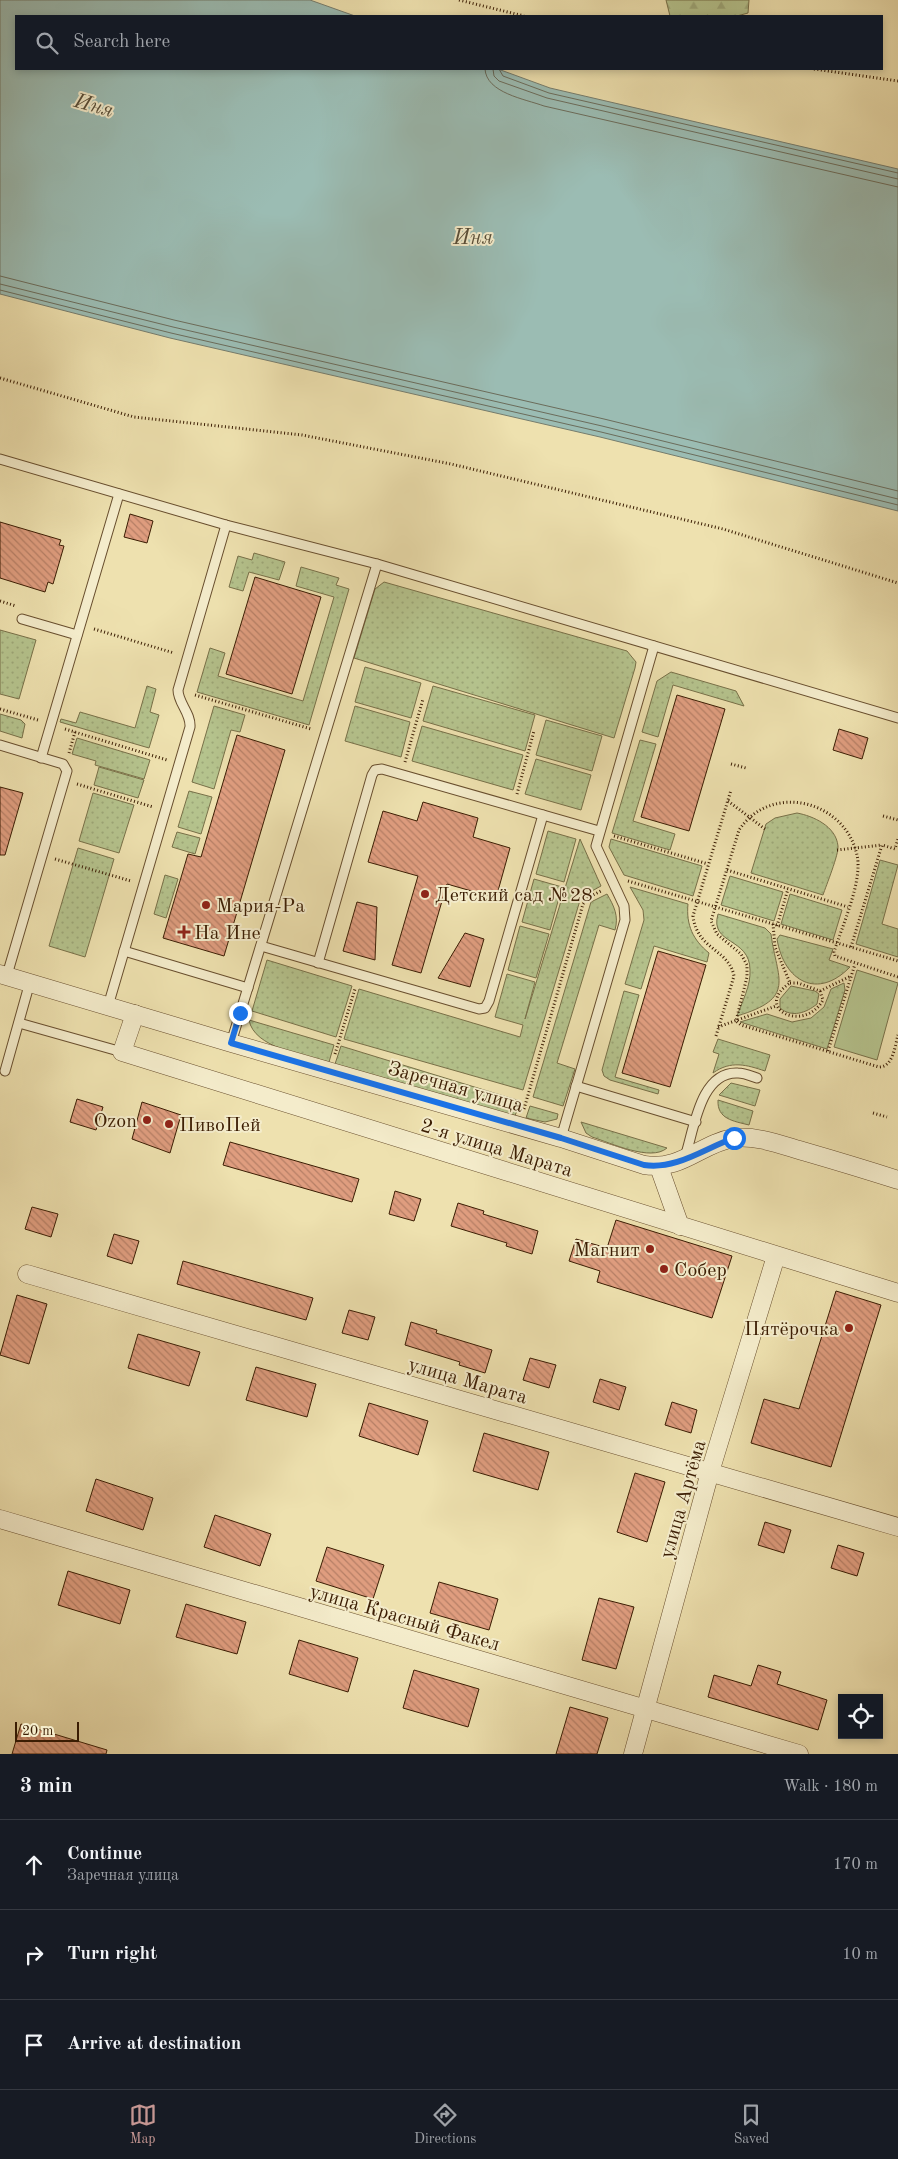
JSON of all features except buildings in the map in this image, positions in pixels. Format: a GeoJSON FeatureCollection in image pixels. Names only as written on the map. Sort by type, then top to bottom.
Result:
{"type":"FeatureCollection","features":[{"type":"Feature","properties":{"kind":"street","name":"Заречная улица"},"geometry":{"type":"LineString","coordinates":[[4,975],[330,1072],[561,1138],[644,1165],[659,1167],[685,1160],[734,1138],[752,1139],[775,1143],[898,1180]]}},
{"type":"Feature","properties":{"kind":"street"},"geometry":{"type":"LineString","coordinates":[[122,1052],[135,1014]]}},
{"type":"Feature","properties":{"kind":"street","name":"2-я улица Марата"},"geometry":{"type":"LineString","coordinates":[[122,1052],[898,1293]]}},
{"type":"Feature","properties":{"kind":"street"},"geometry":{"type":"LineString","coordinates":[[659,1167],[680,1226]]}},
{"type":"Feature","properties":{"kind":"street","name":"улица Артёма"},"geometry":{"type":"LineString","coordinates":[[634,1754],[710,1472],[776,1256]]}},
{"type":"Feature","properties":{"kind":"street","name":"улица Марата"},"geometry":{"type":"LineString","coordinates":[[27,1274],[898,1526]]}},
{"type":"Feature","properties":{"kind":"street","name":"улица Красный Факел"},"geometry":{"type":"LineString","coordinates":[[0,1519],[799,1754]]}},
{"type":"Feature","properties":{"kind":"lane"},"geometry":{"type":"LineString","coordinates":[[0,459],[226,525],[377,564],[898,718]]}},
{"type":"Feature","properties":{"kind":"lane"},"geometry":{"type":"LineString","coordinates":[[41,758],[119,494]]}},
{"type":"Feature","properties":{"kind":"lane"},"geometry":{"type":"LineString","coordinates":[[108,1006],[191,721],[180,700],[178,690],[226,525]]}},
{"type":"Feature","properties":{"kind":"lane"},"geometry":{"type":"LineString","coordinates":[[231,1043],[377,564]]}},
{"type":"Feature","properties":{"kind":"lane"},"geometry":{"type":"LineString","coordinates":[[22,619],[77,635]]}},
{"type":"Feature","properties":{"kind":"lane"},"geometry":{"type":"LineString","coordinates":[[561,1138],[626,912],[596,846],[654,646]]}},
{"type":"Feature","properties":{"kind":"lane"},"geometry":{"type":"LineString","coordinates":[[0,746],[65,766],[67,771],[43,855],[4,975]]}},
{"type":"Feature","properties":{"kind":"lane"},"geometry":{"type":"LineString","coordinates":[[318,963],[375,770],[382,769],[599,831]]}},
{"type":"Feature","properties":{"kind":"lane"},"geometry":{"type":"LineString","coordinates":[[261,946],[478,1008],[485,1008],[489,1001],[542,815]]}},
{"type":"Feature","properties":{"kind":"lane"},"geometry":{"type":"LineString","coordinates":[[124,951],[248,988]]}},
{"type":"Feature","properties":{"kind":"lane"},"geometry":{"type":"LineString","coordinates":[[5,1072],[30,982]]}},
{"type":"Feature","properties":{"kind":"lane"},"geometry":{"type":"LineString","coordinates":[[19,1023],[122,1052]]}},
{"type":"Feature","properties":{"kind":"lane"},"geometry":{"type":"LineString","coordinates":[[685,1160],[706,1090],[714,1080],[726,1074],[738,1073],[757,1078]]}},
{"type":"Feature","properties":{"kind":"lane"},"geometry":{"type":"LineString","coordinates":[[576,1086],[696,1122]]}},
{"type":"Feature","properties":{"kind":"path"},"geometry":{"type":"LineString","coordinates":[[459,0],[520,15]]}},
{"type":"Feature","properties":{"kind":"path"},"geometry":{"type":"LineString","coordinates":[[821,70],[898,81]]}},
{"type":"Feature","properties":{"kind":"path"},"geometry":{"type":"LineString","coordinates":[[0,378],[134,417],[302,435],[451,464],[724,529],[898,583]]}},
{"type":"Feature","properties":{"kind":"path"},"geometry":{"type":"LineString","coordinates":[[178,690],[325,733]]}},
{"type":"Feature","properties":{"kind":"path"},"geometry":{"type":"LineString","coordinates":[[401,775],[423,699]]}},
{"type":"Feature","properties":{"kind":"path"},"geometry":{"type":"LineString","coordinates":[[0,709],[179,764]]}},
{"type":"Feature","properties":{"kind":"path"},"geometry":{"type":"LineString","coordinates":[[65,766],[76,732]]}},
{"type":"Feature","properties":{"kind":"path"},"geometry":{"type":"LineString","coordinates":[[513,807],[534,732]]}},
{"type":"Feature","properties":{"kind":"path"},"geometry":{"type":"LineString","coordinates":[[731,764],[746,768]]}},
{"type":"Feature","properties":{"kind":"path"},"geometry":{"type":"LineString","coordinates":[[65,780],[166,810]]}},
{"type":"Feature","properties":{"kind":"path"},"geometry":{"type":"LineString","coordinates":[[716,1036],[734,976],[732,967],[700,938],[694,927],[693,916],[731,790]]}},
{"type":"Feature","properties":{"kind":"path"},"geometry":{"type":"LineString","coordinates":[[728,801],[765,829]]}},
{"type":"Feature","properties":{"kind":"path"},"geometry":{"type":"LineString","coordinates":[[736,1021],[747,977],[747,965],[741,954],[717,934],[711,921],[739,830],[750,817],[768,806],[803,802],[820,807],[837,819],[851,836],[855,848],[858,874],[837,943],[835,956],[898,977]]}},
{"type":"Feature","properties":{"kind":"path"},"geometry":{"type":"LineString","coordinates":[[883,816],[898,820]]}},
{"type":"Feature","properties":{"kind":"path"},"geometry":{"type":"LineString","coordinates":[[599,831],[708,864]]}},
{"type":"Feature","properties":{"kind":"path"},"geometry":{"type":"LineString","coordinates":[[837,850],[882,845],[895,850],[898,839]]}},
{"type":"Feature","properties":{"kind":"path"},"geometry":{"type":"LineString","coordinates":[[850,947],[882,845]]}},
{"type":"Feature","properties":{"kind":"path"},"geometry":{"type":"LineString","coordinates":[[43,855],[144,885]]}},
{"type":"Feature","properties":{"kind":"path"},"geometry":{"type":"LineString","coordinates":[[726,870],[848,907]]}},
{"type":"Feature","properties":{"kind":"path"},"geometry":{"type":"LineString","coordinates":[[622,880],[898,961]]}},
{"type":"Feature","properties":{"kind":"path"},"geometry":{"type":"LineString","coordinates":[[788,889],[775,925],[775,947],[790,983]]}},
{"type":"Feature","properties":{"kind":"path"},"geometry":{"type":"LineString","coordinates":[[519,1126],[583,904],[589,897],[604,890]]}},
{"type":"Feature","properties":{"kind":"path"},"geometry":{"type":"LineString","coordinates":[[828,1052],[855,964]]}},
{"type":"Feature","properties":{"kind":"path"},"geometry":{"type":"LineString","coordinates":[[820,991],[823,1000],[811,1013],[790,1016],[782,1013],[776,1006],[777,998],[784,987],[790,983],[798,983],[820,991],[851,976]]}},
{"type":"Feature","properties":{"kind":"path"},"geometry":{"type":"LineString","coordinates":[[330,1072],[355,987]]}},
{"type":"Feature","properties":{"kind":"path"},"geometry":{"type":"LineString","coordinates":[[718,1027],[776,1006]]}},
{"type":"Feature","properties":{"kind":"path"},"geometry":{"type":"LineString","coordinates":[[736,1021],[740,1025],[884,1067],[889,1063],[898,1035]]}},
{"type":"Feature","properties":{"kind":"path"},"geometry":{"type":"LineString","coordinates":[[873,1113],[887,1118]]}},
{"type":"Feature","properties":{"kind":"green space"},"geometry":{"type":"Polygon","coordinates":[[[666,0],[749,0],[748,13],[741,15],[670,15],[666,0]]]}},
{"type":"Feature","properties":{"kind":"green space"},"geometry":{"type":"Polygon","coordinates":[[[254,553],[285,562],[279,580],[249,572],[243,591],[229,587],[238,556],[252,560],[254,553]]]}},
{"type":"Feature","properties":{"kind":"green space"},"geometry":{"type":"Polygon","coordinates":[[[301,567],[339,578],[336,585],[349,589],[309,725],[197,692],[210,648],[225,653],[218,676],[303,701],[334,597],[296,586],[301,567]]]}},
{"type":"Feature","properties":{"kind":"green space"},"geometry":{"type":"Polygon","coordinates":[[[384,582],[627,651],[636,662],[614,738],[354,658],[375,589],[384,582]]]}},
{"type":"Feature","properties":{"kind":"green space"},"geometry":{"type":"Polygon","coordinates":[[[0,630],[36,640],[19,699],[0,694],[0,630]]]}},
{"type":"Feature","properties":{"kind":"green space"},"geometry":{"type":"Polygon","coordinates":[[[365,667],[421,683],[411,718],[355,702],[365,667]]]}},
{"type":"Feature","properties":{"kind":"green space"},"geometry":{"type":"Polygon","coordinates":[[[671,672],[736,691],[744,706],[673,685],[658,737],[642,732],[657,681],[671,672]]]}},
{"type":"Feature","properties":{"kind":"green space"},"geometry":{"type":"Polygon","coordinates":[[[147,686],[156,689],[150,712],[159,715],[149,748],[60,722],[61,719],[76,723],[80,712],[135,728],[147,686]]]}},
{"type":"Feature","properties":{"kind":"green space"},"geometry":{"type":"Polygon","coordinates":[[[433,686],[535,715],[525,751],[423,721],[433,686]]]}},
{"type":"Feature","properties":{"kind":"green space"},"geometry":{"type":"Polygon","coordinates":[[[214,706],[245,715],[240,732],[231,730],[214,789],[192,782],[214,706]]]}},
{"type":"Feature","properties":{"kind":"green space"},"geometry":{"type":"Polygon","coordinates":[[[355,706],[410,722],[401,757],[345,741],[355,706]]]}},
{"type":"Feature","properties":{"kind":"green space"},"geometry":{"type":"Polygon","coordinates":[[[0,714],[21,720],[25,724],[22,738],[0,731],[0,714]]]}},
{"type":"Feature","properties":{"kind":"green space"},"geometry":{"type":"Polygon","coordinates":[[[546,720],[602,736],[592,771],[536,755],[546,720]]]}},
{"type":"Feature","properties":{"kind":"green space"},"geometry":{"type":"Polygon","coordinates":[[[422,726],[523,755],[513,790],[412,761],[422,726]]]}},
{"type":"Feature","properties":{"kind":"green space"},"geometry":{"type":"Polygon","coordinates":[[[77,738],[150,760],[144,779],[95,765],[96,761],[72,754],[77,738]]]}},
{"type":"Feature","properties":{"kind":"green space"},"geometry":{"type":"Polygon","coordinates":[[[640,740],[656,744],[633,821],[675,834],[670,850],[612,833],[640,740]]]}},
{"type":"Feature","properties":{"kind":"green space"},"geometry":{"type":"Polygon","coordinates":[[[536,759],[591,775],[581,810],[525,794],[536,759]]]}},
{"type":"Feature","properties":{"kind":"green space"},"geometry":{"type":"Polygon","coordinates":[[[99,767],[144,780],[138,798],[94,785],[99,767]]]}},
{"type":"Feature","properties":{"kind":"green space"},"geometry":{"type":"Polygon","coordinates":[[[189,791],[212,797],[201,834],[178,827],[189,791]]]}},
{"type":"Feature","properties":{"kind":"green space"},"geometry":{"type":"Polygon","coordinates":[[[93,793],[134,805],[119,853],[79,841],[93,793]]]}},
{"type":"Feature","properties":{"kind":"green space"},"geometry":{"type":"Polygon","coordinates":[[[797,813],[823,823],[836,839],[838,850],[823,895],[751,873],[766,824],[775,818],[797,813]]]}},
{"type":"Feature","properties":{"kind":"green space"},"geometry":{"type":"Polygon","coordinates":[[[548,831],[576,839],[564,882],[536,874],[548,831]]]}},
{"type":"Feature","properties":{"kind":"green space"},"geometry":{"type":"Polygon","coordinates":[[[177,832],[200,838],[195,854],[172,847],[177,832]]]}},
{"type":"Feature","properties":{"kind":"green space"},"geometry":{"type":"Polygon","coordinates":[[[580,839],[601,886],[581,897],[523,1090],[344,1039],[359,989],[520,1037],[523,1025],[495,1017],[507,974],[535,982],[525,1019],[580,839]]]}},
{"type":"Feature","properties":{"kind":"green space"},"geometry":{"type":"Polygon","coordinates":[[[611,839],[702,866],[693,896],[624,875],[609,847],[611,839]]]}},
{"type":"Feature","properties":{"kind":"green space"},"geometry":{"type":"Polygon","coordinates":[[[78,848],[114,859],[85,957],[49,946],[78,848]]]}},
{"type":"Feature","properties":{"kind":"green space"},"geometry":{"type":"Polygon","coordinates":[[[880,860],[898,865],[882,924],[898,929],[898,957],[856,944],[880,860]]]}},
{"type":"Feature","properties":{"kind":"green space"},"geometry":{"type":"Polygon","coordinates":[[[165,875],[178,879],[166,918],[154,914],[165,875]]]}},
{"type":"Feature","properties":{"kind":"green space"},"geometry":{"type":"Polygon","coordinates":[[[730,876],[783,892],[774,921],[721,905],[730,876]]]}},
{"type":"Feature","properties":{"kind":"green space"},"geometry":{"type":"Polygon","coordinates":[[[534,879],[562,887],[550,930],[522,922],[534,879]]]}},
{"type":"Feature","properties":{"kind":"green space"},"geometry":{"type":"Polygon","coordinates":[[[630,887],[688,904],[688,919],[692,931],[699,943],[709,953],[707,962],[654,946],[641,989],[625,984],[644,920],[643,910],[630,887]]]}},
{"type":"Feature","properties":{"kind":"green space"},"geometry":{"type":"Polygon","coordinates":[[[607,894],[615,911],[615,930],[599,925],[557,1063],[575,1069],[563,1106],[533,1097],[591,902],[607,894]]]}},
{"type":"Feature","properties":{"kind":"green space"},"geometry":{"type":"Polygon","coordinates":[[[790,894],[842,910],[833,940],[781,924],[790,894]]]}},
{"type":"Feature","properties":{"kind":"green space"},"geometry":{"type":"Polygon","coordinates":[[[718,914],[765,928],[771,934],[777,964],[779,986],[776,994],[768,1002],[756,1009],[737,1016],[749,982],[750,970],[748,959],[738,946],[724,937],[719,931],[717,924],[718,914]]]}},
{"type":"Feature","properties":{"kind":"green space"},"geometry":{"type":"Polygon","coordinates":[[[520,926],[549,934],[536,978],[508,970],[520,926]]]}},
{"type":"Feature","properties":{"kind":"green space"},"geometry":{"type":"Polygon","coordinates":[[[780,935],[833,949],[829,960],[850,967],[838,977],[826,983],[815,984],[804,981],[787,966],[777,939],[780,935]]]}},
{"type":"Feature","properties":{"kind":"green space"},"geometry":{"type":"Polygon","coordinates":[[[267,960],[352,986],[336,1037],[252,1011],[267,960]]]}},
{"type":"Feature","properties":{"kind":"green space"},"geometry":{"type":"Polygon","coordinates":[[[857,970],[898,983],[877,1060],[834,1047],[857,970]]]}},
{"type":"Feature","properties":{"kind":"green space"},"geometry":{"type":"Polygon","coordinates":[[[844,983],[845,990],[827,1049],[740,1022],[767,1014],[792,1022],[811,1018],[824,1007],[831,989],[844,983]]]}},
{"type":"Feature","properties":{"kind":"green space"},"geometry":{"type":"Polygon","coordinates":[[[791,986],[815,991],[819,994],[817,1004],[804,1012],[794,1014],[780,1008],[780,999],[791,986]]]}},
{"type":"Feature","properties":{"kind":"green space"},"geometry":{"type":"Polygon","coordinates":[[[624,991],[639,995],[615,1077],[659,1090],[658,1094],[610,1080],[604,1076],[602,1070],[624,991]]]}},
{"type":"Feature","properties":{"kind":"green space"},"geometry":{"type":"Polygon","coordinates":[[[249,1020],[334,1045],[329,1062],[294,1053],[270,1044],[253,1030],[249,1020]]]}},
{"type":"Feature","properties":{"kind":"green space"},"geometry":{"type":"Polygon","coordinates":[[[718,1039],[770,1055],[765,1071],[752,1067],[733,1065],[726,1066],[713,1073],[719,1054],[713,1052],[718,1039]]]}},
{"type":"Feature","properties":{"kind":"green space"},"geometry":{"type":"Polygon","coordinates":[[[341,1046],[520,1101],[515,1116],[335,1064],[341,1046]]]}},
{"type":"Feature","properties":{"kind":"green space"},"geometry":{"type":"Polygon","coordinates":[[[731,1083],[760,1090],[755,1106],[719,1095],[731,1083]]]}},
{"type":"Feature","properties":{"kind":"green space"},"geometry":{"type":"Polygon","coordinates":[[[718,1100],[753,1111],[749,1125],[723,1115],[718,1106],[718,1100]]]}},
{"type":"Feature","properties":{"kind":"green space"},"geometry":{"type":"Polygon","coordinates":[[[530,1106],[558,1114],[557,1119],[545,1122],[526,1118],[530,1106]]]}},
{"type":"Feature","properties":{"kind":"green space"},"geometry":{"type":"Polygon","coordinates":[[[581,1122],[667,1148],[660,1152],[651,1153],[620,1147],[592,1137],[586,1133],[581,1122]]]}},
{"type":"Feature","properties":{"kind":"water","name":"Иня"},"geometry":{"type":"Polygon","coordinates":[[[0,0],[310,0],[352,15],[15,15],[15,70],[501,70],[550,88],[898,169],[898,511],[600,437],[170,338],[0,294],[0,0]]]}},
{"type":"Feature","properties":{"kind":"place","name":"Детский сад №28"},"geometry":{"type":"Point","coordinates":[425,894]}},
{"type":"Feature","properties":{"kind":"place","name":"Мария-Ра"},"geometry":{"type":"Point","coordinates":[206,905]}},
{"type":"Feature","properties":{"kind":"place","name":"На Ине"},"geometry":{"type":"Point","coordinates":[184,932]}},
{"type":"Feature","properties":{"kind":"place","name":"Ozon"},"geometry":{"type":"Point","coordinates":[147,1120]}},
{"type":"Feature","properties":{"kind":"place","name":"ПивоПей"},"geometry":{"type":"Point","coordinates":[169,1124]}},
{"type":"Feature","properties":{"kind":"place","name":"Магнит"},"geometry":{"type":"Point","coordinates":[650,1249]}},
{"type":"Feature","properties":{"kind":"place","name":"Собер"},"geometry":{"type":"Point","coordinates":[664,1269]}},
{"type":"Feature","properties":{"kind":"place","name":"Пятёрочка"},"geometry":{"type":"Point","coordinates":[849,1328]}},
{"type":"Feature","properties":{"kind":"route"},"geometry":{"type":"LineString","coordinates":[[240,1013],[231,1043],[561,1138],[644,1165],[659,1167],[685,1160],[734,1138]]}}]}
